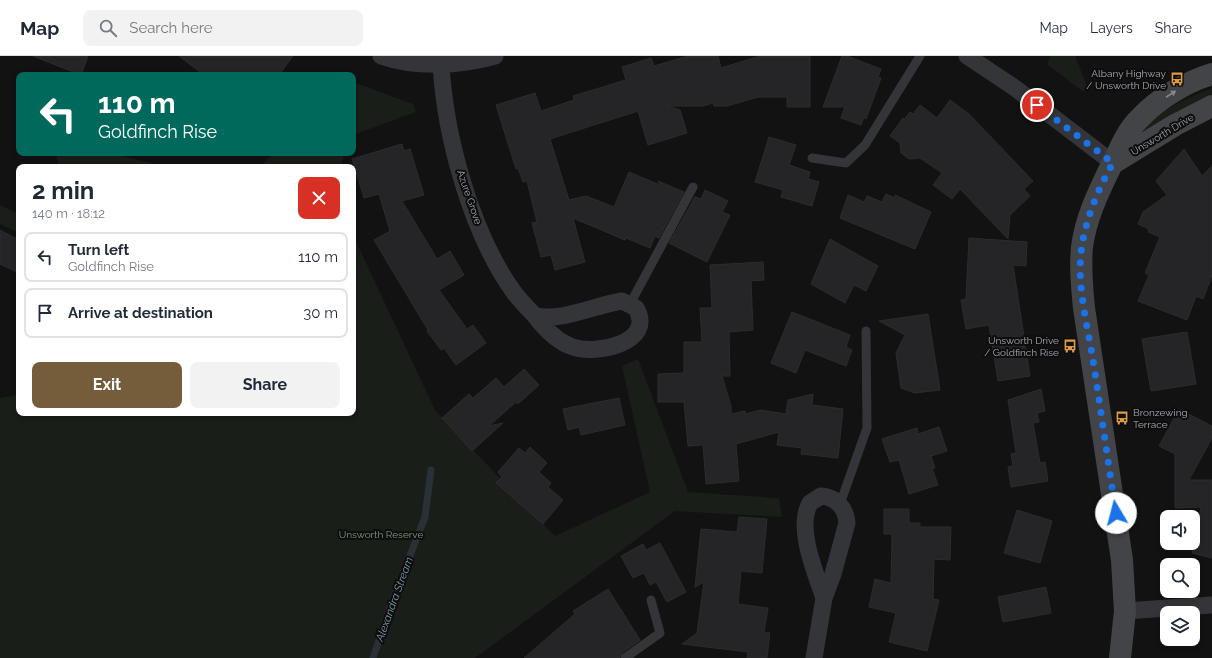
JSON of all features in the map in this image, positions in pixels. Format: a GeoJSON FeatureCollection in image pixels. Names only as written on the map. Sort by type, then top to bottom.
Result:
{"type":"FeatureCollection","features":[{"type":"Feature","properties":{"kind":"street"},"geometry":{"type":"LineString","coordinates":[[380,56],[416,62],[441,64],[485,59],[495,56]]}},
{"type":"Feature","properties":{"kind":"street"},"geometry":{"type":"LineString","coordinates":[[967,56],[1015,88],[1113,163]]}},
{"type":"Feature","properties":{"kind":"street","name":"Azure Grove"},"geometry":{"type":"LineString","coordinates":[[441,64],[442,85],[448,126],[468,197],[490,252],[513,292],[550,332],[566,344],[580,349],[599,349],[625,341],[636,333],[641,321],[636,308],[630,304]]}},
{"type":"Feature","properties":{"kind":"street","name":"Unsworth Drive"},"geometry":{"type":"LineString","coordinates":[[1120,658],[1125,611],[1122,560],[1084,308],[1080,271],[1082,246],[1090,214],[1101,184],[1127,134],[1140,118],[1169,95],[1197,79],[1212,74]]}},
{"type":"Feature","properties":{"kind":"street","name":"Unsworth Drive"},"geometry":{"type":"LineString","coordinates":[[1113,163],[1175,125],[1212,106]]}},
{"type":"Feature","properties":{"kind":"street"},"geometry":{"type":"LineString","coordinates":[[535,316],[561,318],[612,303],[622,301],[630,304]]}},
{"type":"Feature","properties":{"kind":"street"},"geometry":{"type":"LineString","coordinates":[[814,658],[824,598],[833,574],[846,523],[846,516],[840,504],[834,499],[827,497],[814,499],[810,503],[804,517],[814,567],[824,598]]}},
{"type":"Feature","properties":{"kind":"street"},"geometry":{"type":"LineString","coordinates":[[1125,611],[1212,605]]}},
{"type":"Feature","properties":{"kind":"lane"},"geometry":{"type":"LineString","coordinates":[[812,158],[846,163],[865,145],[920,56]]}},
{"type":"Feature","properties":{"kind":"lane"},"geometry":{"type":"LineString","coordinates":[[630,304],[693,187]]}},
{"type":"Feature","properties":{"kind":"lane"},"geometry":{"type":"LineString","coordinates":[[840,504],[867,428],[866,331]]}},
{"type":"Feature","properties":{"kind":"lane"},"geometry":{"type":"LineString","coordinates":[[625,658],[660,633],[651,600]]}},
{"type":"Feature","properties":{"kind":"green space"},"geometry":{"type":"Polygon","coordinates":[[[1050,56],[1075,56],[1089,91],[1082,91],[1047,64],[1050,56]]]}},
{"type":"Feature","properties":{"kind":"green space"},"geometry":{"type":"Polygon","coordinates":[[[356,83],[413,104],[416,112],[356,134],[356,83]]]}},
{"type":"Feature","properties":{"kind":"green space"},"geometry":{"type":"Polygon","coordinates":[[[1212,88],[1212,94],[1145,132],[1143,129],[1158,115],[1166,110],[1184,100],[1212,88]]]}},
{"type":"Feature","properties":{"kind":"green space"},"geometry":{"type":"Polygon","coordinates":[[[57,156],[122,156],[155,164],[58,164],[57,156]]]}},
{"type":"Feature","properties":{"kind":"green space"},"geometry":{"type":"Polygon","coordinates":[[[271,156],[343,156],[342,164],[262,164],[271,156]]]}},
{"type":"Feature","properties":{"kind":"green space"},"geometry":{"type":"Polygon","coordinates":[[[0,205],[16,213],[16,232],[0,224],[0,205]]]}},
{"type":"Feature","properties":{"kind":"green space","name":"Unsworth Reserve"},"geometry":{"type":"Polygon","coordinates":[[[356,241],[435,410],[555,536],[650,492],[622,366],[638,359],[688,492],[779,498],[782,517],[675,511],[475,658],[0,658],[0,398],[16,395],[16,416],[356,416],[356,241]]]}},
{"type":"Feature","properties":{"kind":"building"},"geometry":{"type":"Polygon","coordinates":[[[33,56],[88,56],[82,72],[73,72],[33,56]]]}},
{"type":"Feature","properties":{"kind":"building"},"geometry":{"type":"Polygon","coordinates":[[[179,56],[293,56],[281,72],[200,72],[179,56]]]}},
{"type":"Feature","properties":{"kind":"building"},"geometry":{"type":"Polygon","coordinates":[[[688,56],[718,56],[721,68],[760,56],[810,56],[810,107],[787,107],[787,97],[758,97],[727,106],[714,106],[713,103],[703,106],[667,106],[680,110],[687,133],[648,145],[638,111],[550,139],[569,200],[586,196],[614,207],[629,172],[660,185],[658,181],[684,192],[659,238],[655,236],[650,248],[626,238],[625,240],[573,218],[585,262],[555,270],[551,255],[541,257],[532,223],[537,222],[527,181],[523,182],[518,168],[516,169],[496,105],[535,93],[541,111],[574,100],[573,96],[626,80],[622,67],[651,58],[654,66],[688,56]]]}},
{"type":"Feature","properties":{"kind":"building"},"geometry":{"type":"Polygon","coordinates":[[[842,56],[847,56],[881,69],[878,77],[881,78],[866,119],[864,117],[861,125],[841,118],[845,107],[823,107],[842,56]]]}},
{"type":"Feature","properties":{"kind":"building"},"geometry":{"type":"Polygon","coordinates":[[[950,100],[969,114],[1033,181],[1024,189],[1030,196],[1010,215],[1008,239],[960,189],[952,199],[933,185],[942,173],[920,158],[909,159],[901,153],[900,143],[890,136],[903,118],[904,120],[910,112],[913,114],[920,105],[937,118],[950,100]]]}},
{"type":"Feature","properties":{"kind":"building"},"geometry":{"type":"Polygon","coordinates":[[[769,137],[796,145],[789,165],[810,172],[808,179],[819,182],[812,206],[781,197],[783,190],[755,182],[769,137]]]}},
{"type":"Feature","properties":{"kind":"building"},"geometry":{"type":"Polygon","coordinates":[[[402,144],[404,151],[410,149],[424,195],[402,201],[437,259],[450,251],[464,275],[439,290],[467,329],[473,325],[486,343],[456,365],[444,348],[441,350],[427,331],[428,330],[374,240],[390,231],[379,194],[364,198],[356,172],[356,164],[354,164],[352,159],[402,144]]]}},
{"type":"Feature","properties":{"kind":"building"},"geometry":{"type":"Polygon","coordinates":[[[1184,149],[1202,176],[1212,166],[1212,276],[1203,299],[1196,296],[1187,320],[1138,301],[1149,275],[1145,273],[1160,237],[1148,232],[1149,229],[1138,224],[1143,212],[1167,195],[1156,181],[1184,149]]]}},
{"type":"Feature","properties":{"kind":"building"},"geometry":{"type":"Polygon","coordinates":[[[705,190],[728,201],[722,212],[730,215],[707,262],[669,243],[695,197],[701,199],[705,190]]]}},
{"type":"Feature","properties":{"kind":"building"},"geometry":{"type":"Polygon","coordinates":[[[886,194],[895,198],[895,195],[931,212],[915,249],[840,218],[848,195],[864,202],[867,196],[882,202],[886,194]]]}},
{"type":"Feature","properties":{"kind":"building"},"geometry":{"type":"Polygon","coordinates":[[[0,230],[16,238],[16,272],[0,264],[0,230]]]}},
{"type":"Feature","properties":{"kind":"building"},"geometry":{"type":"Polygon","coordinates":[[[969,238],[1027,242],[1026,266],[1013,265],[1030,376],[998,381],[989,325],[966,329],[961,300],[966,299],[969,238]]]}},
{"type":"Feature","properties":{"kind":"building"},"geometry":{"type":"Polygon","coordinates":[[[830,239],[878,266],[866,291],[854,285],[845,303],[811,284],[830,239]]]}},
{"type":"Feature","properties":{"kind":"building"},"geometry":{"type":"Polygon","coordinates":[[[763,262],[764,280],[751,281],[753,330],[729,332],[730,376],[722,376],[731,406],[731,414],[745,411],[745,414],[761,410],[786,414],[788,400],[813,394],[812,405],[843,409],[838,458],[801,454],[802,448],[777,445],[779,432],[736,444],[739,481],[706,484],[703,445],[688,446],[684,402],[658,402],[658,374],[684,373],[684,342],[702,342],[700,308],[712,308],[710,265],[763,262]]]}},
{"type":"Feature","properties":{"kind":"building"},"geometry":{"type":"Polygon","coordinates":[[[792,312],[850,335],[846,347],[852,350],[846,366],[805,350],[796,373],[771,363],[792,312]]]}},
{"type":"Feature","properties":{"kind":"building"},"geometry":{"type":"Polygon","coordinates":[[[928,314],[940,390],[915,393],[901,388],[896,353],[905,335],[879,321],[928,314]]]}},
{"type":"Feature","properties":{"kind":"building"},"geometry":{"type":"Polygon","coordinates":[[[1187,332],[1196,384],[1151,391],[1142,339],[1187,332]]]}},
{"type":"Feature","properties":{"kind":"building"},"geometry":{"type":"Polygon","coordinates":[[[524,369],[539,385],[518,404],[516,402],[489,426],[503,423],[472,451],[442,418],[469,394],[473,398],[496,378],[504,387],[524,369]]]}},
{"type":"Feature","properties":{"kind":"building"},"geometry":{"type":"Polygon","coordinates":[[[1041,389],[1045,411],[1037,413],[1039,422],[1033,423],[1040,463],[1045,462],[1048,481],[1011,487],[1008,467],[1013,466],[1011,454],[1016,453],[1008,400],[1041,389]]]}},
{"type":"Feature","properties":{"kind":"building"},"geometry":{"type":"Polygon","coordinates":[[[619,398],[625,425],[581,435],[579,427],[568,430],[563,409],[619,398]]]}},
{"type":"Feature","properties":{"kind":"building"},"geometry":{"type":"Polygon","coordinates":[[[1179,409],[1212,426],[1212,438],[1189,480],[1212,480],[1212,558],[1192,553],[1193,550],[1200,550],[1201,507],[1175,508],[1175,454],[1159,446],[1179,409]]]}},
{"type":"Feature","properties":{"kind":"building"},"geometry":{"type":"Polygon","coordinates":[[[939,427],[947,451],[931,456],[935,468],[932,468],[938,485],[909,494],[899,460],[890,462],[882,439],[917,428],[918,434],[939,427]]]}},
{"type":"Feature","properties":{"kind":"building"},"geometry":{"type":"Polygon","coordinates":[[[530,447],[547,463],[539,472],[551,483],[548,487],[563,500],[543,524],[496,483],[502,477],[498,472],[519,448],[525,453],[530,447]]]}},
{"type":"Feature","properties":{"kind":"building"},"geometry":{"type":"Polygon","coordinates":[[[884,509],[909,509],[909,523],[920,523],[920,527],[951,527],[950,560],[934,559],[933,599],[939,600],[927,651],[889,642],[896,613],[869,607],[875,579],[891,583],[892,534],[884,534],[884,509]]]}},
{"type":"Feature","properties":{"kind":"building"},"geometry":{"type":"Polygon","coordinates":[[[1017,510],[1052,521],[1040,563],[1004,553],[1017,510]]]}},
{"type":"Feature","properties":{"kind":"building"},"geometry":{"type":"Polygon","coordinates":[[[739,517],[767,519],[762,573],[741,571],[738,604],[768,608],[764,632],[770,633],[767,658],[747,658],[748,652],[682,644],[697,633],[704,582],[695,587],[701,529],[737,532],[739,517]]]}},
{"type":"Feature","properties":{"kind":"building"},"geometry":{"type":"Polygon","coordinates":[[[660,543],[686,592],[667,602],[656,582],[650,585],[644,573],[633,578],[621,556],[643,544],[646,550],[660,543]]]}},
{"type":"Feature","properties":{"kind":"building"},"geometry":{"type":"Polygon","coordinates":[[[1046,587],[1051,613],[1003,622],[998,597],[1046,587]]]}},
{"type":"Feature","properties":{"kind":"building"},"geometry":{"type":"Polygon","coordinates":[[[608,589],[640,640],[622,653],[619,658],[524,658],[575,614],[573,611],[608,589]]]}},
{"type":"Feature","properties":{"kind":"waterway","name":"Alexandra Stream"},"geometry":{"type":"LineString","coordinates":[[373,658],[392,602],[425,517],[431,470]]}},
{"type":"Feature","properties":{"kind":"place","name":"Albany Highway / Unsworth Drive"},"geometry":{"type":"Point","coordinates":[1177,79]}},
{"type":"Feature","properties":{"kind":"place","name":"Unsworth Drive / Goldfinch Rise"},"geometry":{"type":"Point","coordinates":[1070,346]}},
{"type":"Feature","properties":{"kind":"place","name":"Bronzewing Terrace"},"geometry":{"type":"Point","coordinates":[1122,418]}},
{"type":"Feature","properties":{"kind":"route"},"geometry":{"type":"LineString","coordinates":[[1037,105],[1113,163],[1101,184],[1090,214],[1082,246],[1080,271],[1084,308],[1116,513]]}}]}
